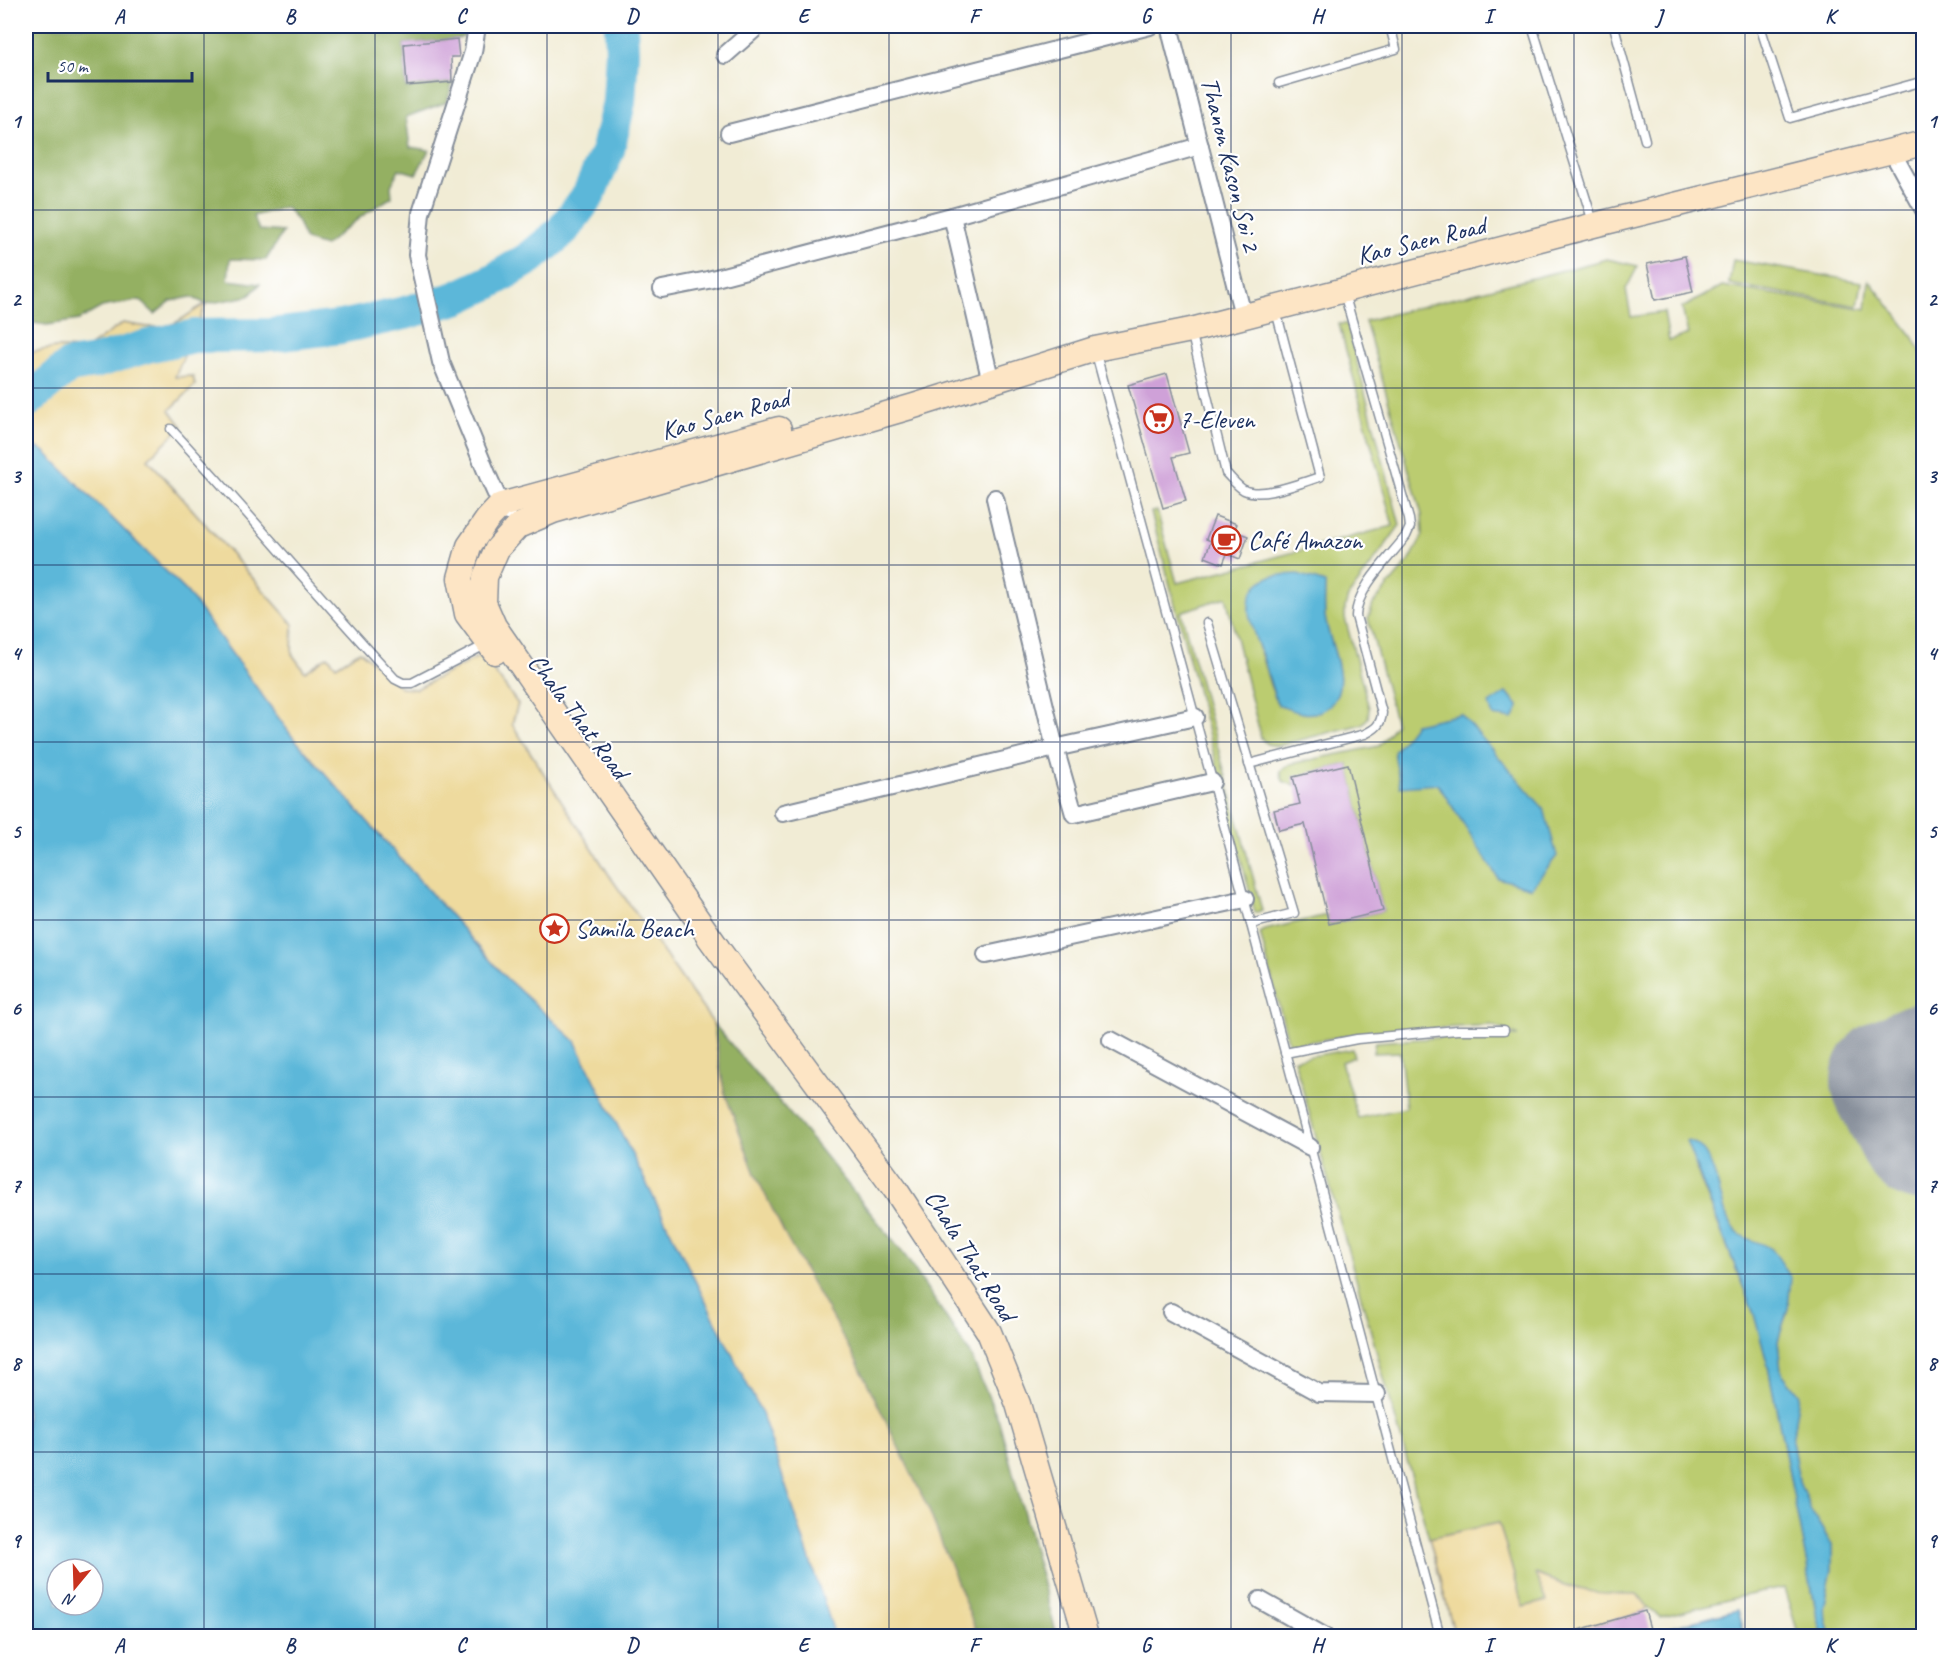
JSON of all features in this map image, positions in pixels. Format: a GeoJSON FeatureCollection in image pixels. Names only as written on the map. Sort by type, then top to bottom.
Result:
{"type":"FeatureCollection","features":[{"type":"Feature","properties":{"kind":"main road","name":"Kao Saen Road"},"geometry":{"type":"LineString","coordinates":[[1891,150],[1923,127]]}},
{"type":"Feature","properties":{"kind":"main road","name":"Kao Saen Road"},"geometry":{"type":"LineString","coordinates":[[518,526],[553,511],[991,382],[1095,349],[1191,330],[1923,142]]}},
{"type":"Feature","properties":{"kind":"main road","name":"Kao Saen Road"},"geometry":{"type":"LineString","coordinates":[[501,505],[913,392],[966,389]]}},
{"type":"Feature","properties":{"kind":"main road","name":"Chala That Road"},"geometry":{"type":"LineString","coordinates":[[501,505],[487,520],[470,546],[460,578],[467,614],[895,1189],[989,1332],[1018,1404],[1086,1636]]}},
{"type":"Feature","properties":{"kind":"main road","name":"Chala That Road"},"geometry":{"type":"LineString","coordinates":[[518,526],[497,549],[485,577],[484,603],[494,626],[718,950]]}},
{"type":"Feature","properties":{"kind":"street"},"geometry":{"type":"LineString","coordinates":[[477,26],[473,52],[421,213],[417,255],[441,362],[501,505],[518,526]]}},
{"type":"Feature","properties":{"kind":"street"},"geometry":{"type":"LineString","coordinates":[[725,55],[758,26]]}},
{"type":"Feature","properties":{"kind":"street"},"geometry":{"type":"LineString","coordinates":[[729,133],[1150,26]]}},
{"type":"Feature","properties":{"kind":"street","name":"Thanon Kason Soi 2"},"geometry":{"type":"LineString","coordinates":[[1169,26],[1243,315]]}},
{"type":"Feature","properties":{"kind":"street"},"geometry":{"type":"LineString","coordinates":[[662,289],[708,280],[952,216],[1200,146]]}},
{"type":"Feature","properties":{"kind":"street"},"geometry":{"type":"LineString","coordinates":[[1891,150],[1923,210]]}},
{"type":"Feature","properties":{"kind":"street"},"geometry":{"type":"LineString","coordinates":[[952,216],[991,382]]}},
{"type":"Feature","properties":{"kind":"street"},"geometry":{"type":"LineString","coordinates":[[995,498],[1055,748],[1074,814],[1212,782]]}},
{"type":"Feature","properties":{"kind":"street"},"geometry":{"type":"LineString","coordinates":[[783,813],[1195,717]]}},
{"type":"Feature","properties":{"kind":"street"},"geometry":{"type":"LineString","coordinates":[[986,956],[1245,899]]}},
{"type":"Feature","properties":{"kind":"street"},"geometry":{"type":"LineString","coordinates":[[1111,1040],[1310,1147]]}},
{"type":"Feature","properties":{"kind":"street"},"geometry":{"type":"LineString","coordinates":[[1171,1312],[1319,1393],[1377,1394]]}},
{"type":"Feature","properties":{"kind":"street"},"geometry":{"type":"LineString","coordinates":[[1260,1600],[1324,1636]]}},
{"type":"Feature","properties":{"kind":"lane"},"geometry":{"type":"LineString","coordinates":[[1279,83],[1396,49],[1390,26]]}},
{"type":"Feature","properties":{"kind":"lane"},"geometry":{"type":"LineString","coordinates":[[1532,26],[1594,225]]}},
{"type":"Feature","properties":{"kind":"lane"},"geometry":{"type":"LineString","coordinates":[[1614,26],[1645,140]]}},
{"type":"Feature","properties":{"kind":"lane"},"geometry":{"type":"LineString","coordinates":[[1760,26],[1790,118],[1923,81]]}},
{"type":"Feature","properties":{"kind":"lane"},"geometry":{"type":"LineString","coordinates":[[1249,764],[1365,734],[1375,729],[1381,720],[1382,713],[1356,616],[1356,604],[1406,536],[1410,527],[1343,290]]}},
{"type":"Feature","properties":{"kind":"lane"},"geometry":{"type":"LineString","coordinates":[[1191,330],[1226,473],[1246,491],[1261,493],[1320,477],[1275,307]]}},
{"type":"Feature","properties":{"kind":"lane"},"geometry":{"type":"LineString","coordinates":[[1095,349],[1245,899],[1440,1636]]}},
{"type":"Feature","properties":{"kind":"lane"},"geometry":{"type":"LineString","coordinates":[[171,429],[395,679],[403,683],[412,683],[488,643]]}},
{"type":"Feature","properties":{"kind":"lane"},"geometry":{"type":"LineString","coordinates":[[1206,623],[1294,913],[1251,924]]}},
{"type":"Feature","properties":{"kind":"lane"},"geometry":{"type":"LineString","coordinates":[[1286,1053],[1357,1039],[1457,1030],[1504,1030]]}},
{"type":"Feature","properties":{"kind":"green space"},"geometry":{"type":"Polygon","coordinates":[[[26,26],[462,26],[465,36],[457,39],[404,44],[406,88],[453,82],[447,102],[406,117],[410,147],[429,150],[416,174],[399,169],[391,186],[392,197],[357,220],[325,246],[305,240],[298,222],[286,207],[253,216],[259,230],[283,232],[266,260],[230,259],[228,280],[260,284],[249,296],[206,304],[191,297],[171,301],[155,314],[140,300],[102,307],[79,320],[47,325],[26,322],[26,26]]]}},
{"type":"Feature","properties":{"kind":"green space"},"geometry":{"type":"Polygon","coordinates":[[[1607,259],[1638,266],[1626,289],[1631,317],[1664,312],[1669,341],[1688,334],[1682,308],[1722,286],[1866,309],[1869,280],[1914,338],[1924,358],[1923,1055],[1878,1076],[1923,1166],[1923,1636],[1831,1636],[1824,1608],[1832,1569],[1832,1545],[1811,1511],[1799,1481],[1792,1441],[1799,1395],[1781,1372],[1778,1341],[1788,1308],[1772,1249],[1739,1236],[1727,1219],[1721,1197],[1696,1169],[1754,1314],[1768,1366],[1816,1611],[1823,1636],[1799,1636],[1784,1588],[1660,1617],[1648,1608],[1637,1594],[1610,1594],[1585,1590],[1536,1574],[1547,1601],[1523,1607],[1499,1523],[1429,1538],[1294,1059],[1352,1049],[1354,1057],[1341,1062],[1358,1118],[1406,1108],[1400,1052],[1373,1053],[1375,1042],[1449,1037],[1518,1036],[1491,1025],[1365,1033],[1289,1045],[1260,933],[1327,915],[1330,924],[1383,911],[1348,764],[1293,777],[1295,786],[1283,781],[1280,771],[1290,764],[1379,746],[1396,724],[1368,619],[1373,604],[1410,560],[1423,535],[1422,515],[1365,321],[1607,259]],[[1507,692],[1493,716],[1513,718],[1519,707],[1507,692]],[[1438,784],[1464,824],[1532,888],[1438,784]]]}},
{"type":"Feature","properties":{"kind":"green space"},"geometry":{"type":"Polygon","coordinates":[[[1733,260],[1862,282],[1858,306],[1729,284],[1733,260]]]}},
{"type":"Feature","properties":{"kind":"green space"},"geometry":{"type":"Polygon","coordinates":[[[1339,324],[1347,324],[1400,525],[1348,597],[1345,607],[1345,618],[1369,708],[1368,718],[1362,724],[1277,746],[1267,744],[1261,738],[1226,597],[1181,612],[1262,910],[1255,913],[1151,512],[1157,511],[1177,583],[1393,526],[1339,324]],[[1325,584],[1250,618],[1278,705],[1298,712],[1318,712],[1330,704],[1337,695],[1339,673],[1325,616],[1325,584]]]}},
{"type":"Feature","properties":{"kind":"green space"},"geometry":{"type":"Polygon","coordinates":[[[713,1023],[817,1146],[906,1257],[969,1352],[999,1421],[1057,1636],[978,1636],[928,1508],[857,1362],[787,1239],[755,1174],[724,1091],[713,1023]]]}},
{"type":"Feature","properties":{"kind":"sand","name":"Samila Beach"},"geometry":{"type":"Polygon","coordinates":[[[206,304],[175,377],[193,376],[195,385],[170,410],[182,426],[148,459],[293,624],[292,654],[305,672],[328,656],[336,666],[360,651],[402,688],[416,689],[482,655],[518,704],[512,724],[611,878],[713,1023],[724,1091],[755,1174],[787,1239],[857,1362],[928,1508],[978,1636],[835,1636],[762,1414],[575,1041],[506,978],[291,735],[187,592],[44,451],[26,442],[26,353],[56,348],[86,349],[123,323],[148,327],[166,326],[181,320],[206,304]]]}},
{"type":"Feature","properties":{"kind":"sand"},"geometry":{"type":"Polygon","coordinates":[[[1499,1523],[1523,1607],[1547,1601],[1535,1574],[1585,1590],[1609,1594],[1637,1594],[1648,1608],[1645,1611],[1562,1634],[1562,1636],[1455,1636],[1429,1538],[1499,1523]]]}},
{"type":"Feature","properties":{"kind":"water"},"geometry":{"type":"Polygon","coordinates":[[[26,442],[44,451],[187,592],[291,735],[506,978],[575,1041],[762,1414],[835,1636],[26,1636],[26,442]]]}},
{"type":"Feature","properties":{"kind":"water"},"geometry":{"type":"Polygon","coordinates":[[[1298,574],[1325,583],[1325,616],[1339,674],[1337,695],[1330,705],[1324,710],[1311,713],[1298,712],[1278,705],[1252,627],[1249,607],[1254,588],[1262,581],[1274,576],[1298,574]]]}},
{"type":"Feature","properties":{"kind":"water"},"geometry":{"type":"Polygon","coordinates":[[[1507,692],[1519,707],[1513,719],[1493,716],[1489,704],[1507,692]]]}},
{"type":"Feature","properties":{"kind":"water"},"geometry":{"type":"Polygon","coordinates":[[[1461,714],[1544,809],[1557,856],[1531,888],[1498,878],[1438,784],[1400,787],[1394,752],[1415,724],[1461,714]]]}},
{"type":"Feature","properties":{"kind":"water"},"geometry":{"type":"Polygon","coordinates":[[[1686,1141],[1703,1150],[1709,1160],[1730,1225],[1739,1234],[1770,1248],[1791,1278],[1788,1308],[1778,1341],[1781,1372],[1799,1395],[1792,1441],[1799,1481],[1811,1511],[1832,1545],[1832,1569],[1824,1608],[1831,1636],[1823,1636],[1816,1611],[1768,1366],[1754,1314],[1686,1141]]]}},
{"type":"Feature","properties":{"kind":"water"},"geometry":{"type":"Polygon","coordinates":[[[1738,1610],[1745,1636],[1671,1636],[1668,1628],[1738,1610]]]}},
{"type":"Feature","properties":{"kind":"building"},"geometry":{"type":"Polygon","coordinates":[[[457,39],[459,57],[451,57],[452,82],[407,86],[404,44],[457,39]]]}},
{"type":"Feature","properties":{"kind":"building"},"geometry":{"type":"Polygon","coordinates":[[[1685,256],[1693,292],[1655,300],[1647,264],[1685,256]]]}},
{"type":"Feature","properties":{"kind":"building","name":"7-Eleven"},"geometry":{"type":"Polygon","coordinates":[[[1167,374],[1189,453],[1173,457],[1186,501],[1163,508],[1128,385],[1167,374]]]}},
{"type":"Feature","properties":{"kind":"building","name":"Café Amazon"},"geometry":{"type":"Polygon","coordinates":[[[1215,516],[1237,524],[1234,531],[1248,536],[1240,559],[1227,554],[1223,564],[1205,557],[1211,541],[1206,539],[1215,516]]]}},
{"type":"Feature","properties":{"kind":"building"},"geometry":{"type":"Polygon","coordinates":[[[1348,764],[1383,911],[1329,924],[1305,824],[1279,830],[1274,810],[1300,804],[1293,777],[1348,764]]]}},
{"type":"Feature","properties":{"kind":"building"},"geometry":{"type":"Polygon","coordinates":[[[1645,1611],[1652,1636],[1572,1636],[1571,1632],[1645,1611]]]}},
{"type":"Feature","properties":{"kind":"waterway"},"geometry":{"type":"LineString","coordinates":[[26,402],[69,366],[95,362],[148,346],[194,336],[272,335],[341,327],[405,313],[456,298],[490,282],[530,258],[562,231],[588,196],[608,150],[619,102],[621,26]]}},
{"type":"Feature","properties":{"kind":"runway"},"geometry":{"type":"LineString","coordinates":[[1924,1068],[1896,1081],[1924,1136]]}},
{"type":"Feature","properties":{"kind":"place","name":"7-Eleven"},"geometry":{"type":"Point","coordinates":[1158,419]}},
{"type":"Feature","properties":{"kind":"place","name":"Café Amazon"},"geometry":{"type":"Point","coordinates":[1227,540]}},
{"type":"Feature","properties":{"kind":"place","name":"Samila Beach"},"geometry":{"type":"Point","coordinates":[554,928]}}]}
